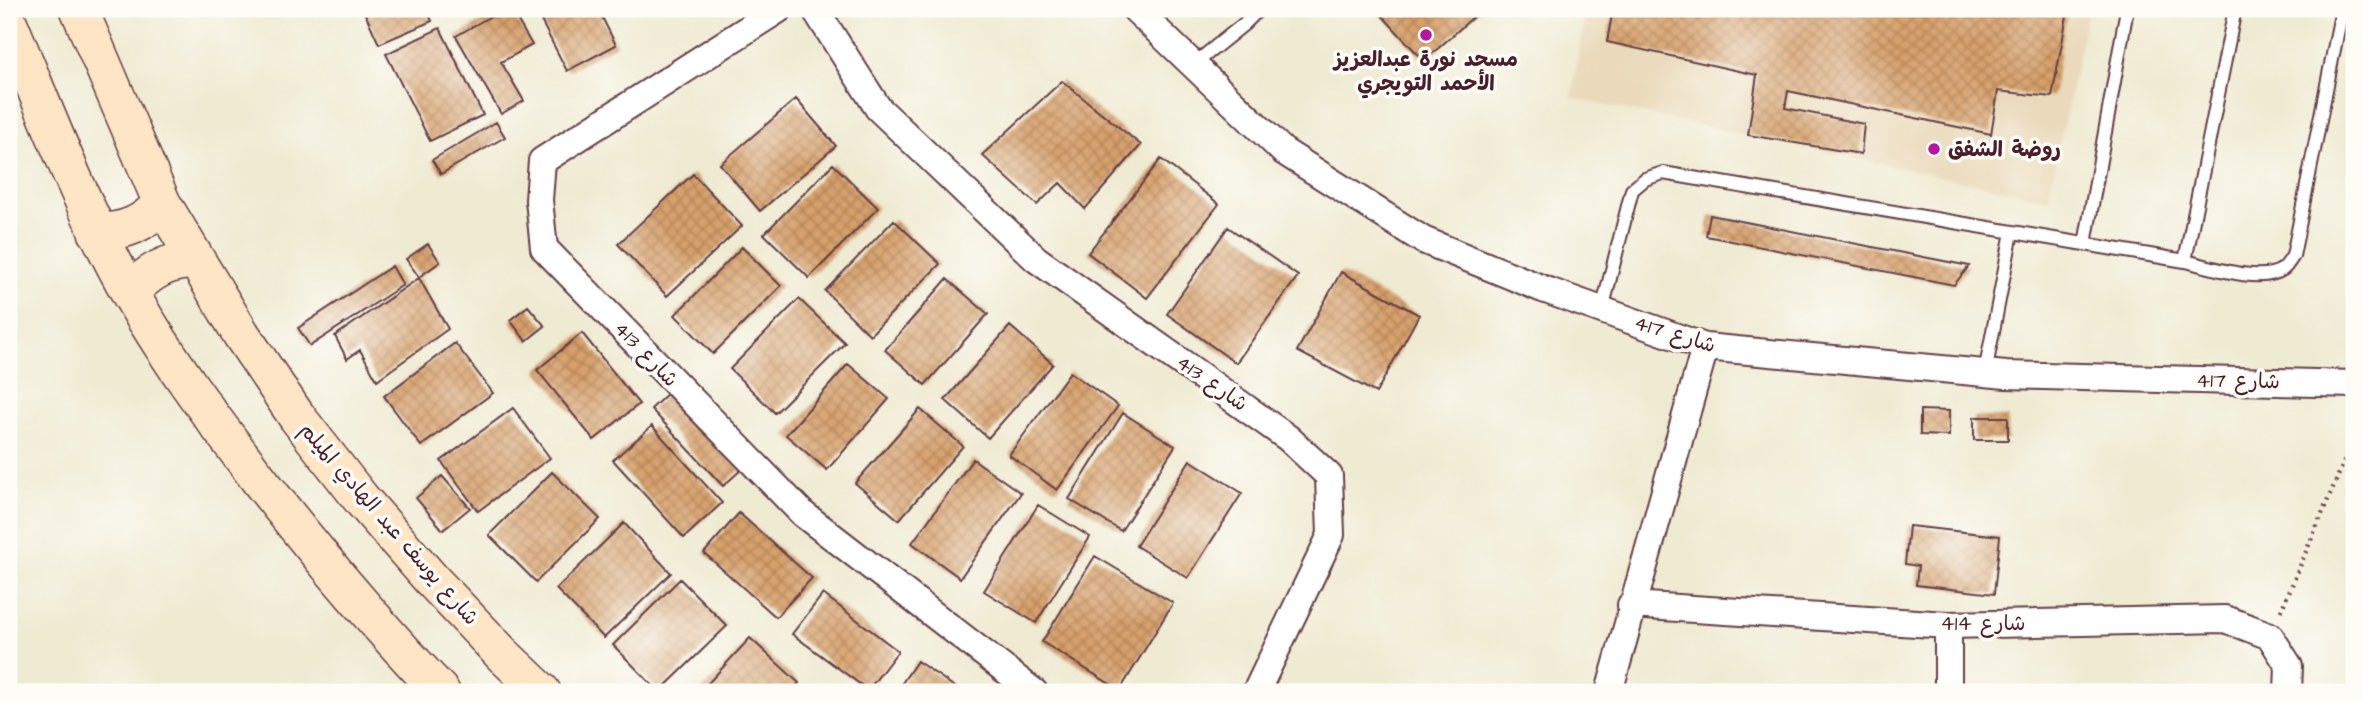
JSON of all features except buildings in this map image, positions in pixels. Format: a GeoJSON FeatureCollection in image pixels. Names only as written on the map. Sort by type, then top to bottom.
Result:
{"type":"FeatureCollection","features":[{"type":"Feature","properties":{"kind":"street","name":"شارع يوسف عبد الهادي الميلم"},"geometry":{"type":"LineString","coordinates":[[79,9],[162,203],[241,334],[297,416],[362,500],[430,579],[542,692]]}},
{"type":"Feature","properties":{"kind":"street","name":"شارع 413"},"geometry":{"type":"LineString","coordinates":[[779,9],[542,161],[539,200],[544,248],[803,514],[1034,692]]}},
{"type":"Feature","properties":{"kind":"street","name":"شارع 413"},"geometry":{"type":"LineString","coordinates":[[815,9],[878,108],[1036,259],[1288,438],[1329,476],[1331,535],[1256,692]]}},
{"type":"Feature","properties":{"kind":"street","name":"شارع 417"},"geometry":{"type":"LineString","coordinates":[[1135,9],[1283,151],[1423,240],[1543,289],[1705,347],[1984,373],[2354,384]]}},
{"type":"Feature","properties":{"kind":"street"},"geometry":{"type":"LineString","coordinates":[[9,24],[97,232],[130,293],[177,368],[219,428],[348,590],[441,692]]}},
{"type":"Feature","properties":{"kind":"street"},"geometry":{"type":"LineString","coordinates":[[97,232],[113,232],[140,223],[162,203]]}},
{"type":"Feature","properties":{"kind":"street"},"geometry":{"type":"LineString","coordinates":[[130,293],[152,271],[173,263],[195,260]]}},
{"type":"Feature","properties":{"kind":"street"},"geometry":{"type":"LineString","coordinates":[[1609,692],[1705,347]]}},
{"type":"Feature","properties":{"kind":"street","name":"شارع 414"},"geometry":{"type":"LineString","coordinates":[[1631,606],[1948,625],[2225,619],[2270,636]]}},
{"type":"Feature","properties":{"kind":"street"},"geometry":{"type":"LineString","coordinates":[[1948,625],[1948,692]]}},
{"type":"Feature","properties":{"kind":"street"},"geometry":{"type":"LineString","coordinates":[[2270,636],[2289,666],[2288,692]]}},
{"type":"Feature","properties":{"kind":"lane"},"geometry":{"type":"LineString","coordinates":[[1192,66],[1259,9]]}},
{"type":"Feature","properties":{"kind":"lane"},"geometry":{"type":"LineString","coordinates":[[2085,244],[2127,9]]}},
{"type":"Feature","properties":{"kind":"lane"},"geometry":{"type":"LineString","coordinates":[[2185,261],[2235,9]]}},
{"type":"Feature","properties":{"kind":"lane"},"geometry":{"type":"LineString","coordinates":[[1602,310],[1632,190],[1645,178],[1663,173],[2185,261],[2255,276],[2268,275],[2283,269],[2293,256],[2342,9]]}},
{"type":"Feature","properties":{"kind":"lane"},"geometry":{"type":"LineString","coordinates":[[1984,373],[2012,232]]}},
{"type":"Feature","properties":{"kind":"path"},"geometry":{"type":"LineString","coordinates":[[2270,636],[2354,438]]}},
{"type":"Feature","properties":{"kind":"shaded area","name":"روضة الشفق"},"geometry":{"type":"Polygon","coordinates":[[[1586,9],[2088,9],[2048,199],[1571,98],[1586,9]]]}},
{"type":"Feature","properties":{"kind":"place","name":"مسجد نورة عبدالعزيز الأحمد التويجري"},"geometry":{"type":"Point","coordinates":[1426,35]}},
{"type":"Feature","properties":{"kind":"place","name":"روضة الشفق"},"geometry":{"type":"Point","coordinates":[1934,149]}}]}
